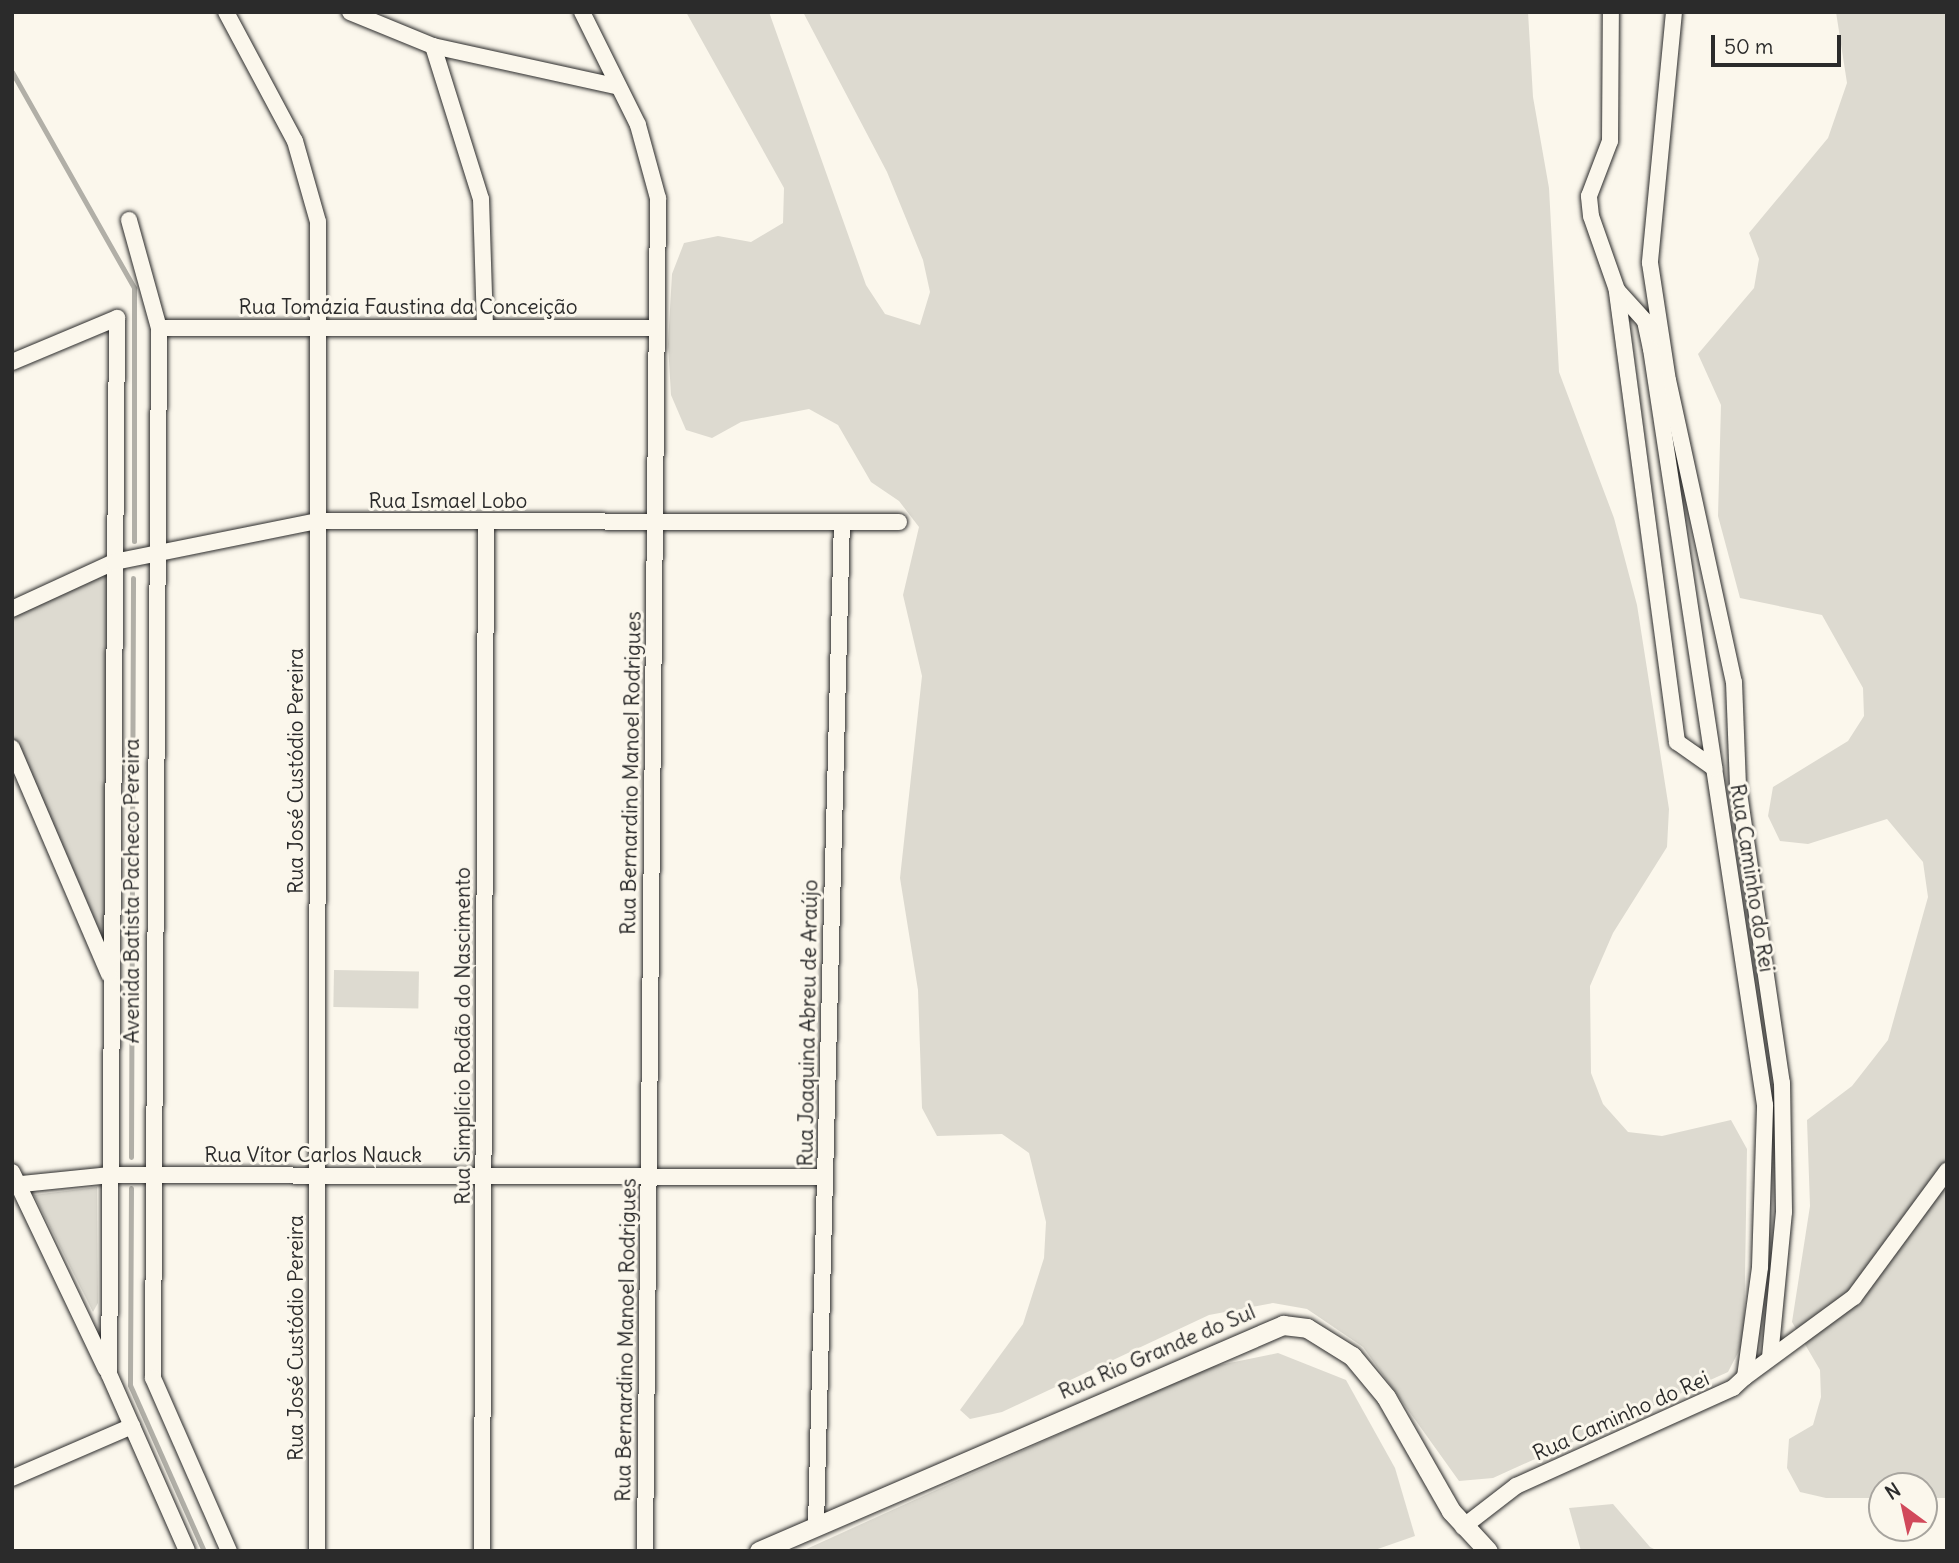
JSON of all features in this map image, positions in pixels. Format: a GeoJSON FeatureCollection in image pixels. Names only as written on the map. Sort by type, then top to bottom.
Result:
{"type":"FeatureCollection","features":[{"type":"Feature","properties":{"kind":"street","name":"Rua José Custódio Pereira"},"geometry":{"type":"LineString","coordinates":[[226,12],[310,183],[318,222],[317,1551]]}},
{"type":"Feature","properties":{"kind":"street"},"geometry":{"type":"LineString","coordinates":[[350,12],[433,47],[619,87]]}},
{"type":"Feature","properties":{"kind":"street","name":"Rua Bernardino Manoel Rodrigues"},"geometry":{"type":"LineString","coordinates":[[582,12],[651,160],[658,198],[645,1551]]}},
{"type":"Feature","properties":{"kind":"street","name":"Rua Caminho do Rei"},"geometry":{"type":"LineString","coordinates":[[1463,1527],[1516,1486],[1721,1396],[1745,1377],[1766,1193],[1765,1105],[1714,768],[1677,742],[1617,290],[1589,196],[1610,141],[1611,12]]}},
{"type":"Feature","properties":{"kind":"street"},"geometry":{"type":"LineString","coordinates":[[1674,12],[1650,263],[1668,380],[1734,682],[1738,786],[1782,1083],[1784,1224],[1770,1357]]}},
{"type":"Feature","properties":{"kind":"street"},"geometry":{"type":"LineString","coordinates":[[433,47],[481,199],[485,328]]}},
{"type":"Feature","properties":{"kind":"street","name":"Avenida Batista Pacheco Pereira"},"geometry":{"type":"LineString","coordinates":[[129,220],[159,328],[153,553],[153,1378],[229,1551]]}},
{"type":"Feature","properties":{"kind":"street"},"geometry":{"type":"LineString","coordinates":[[1617,290],[1645,321],[1651,349],[1714,768]]}},
{"type":"Feature","properties":{"kind":"street","name":"Avenida Batista Pacheco Pereira"},"geometry":{"type":"LineString","coordinates":[[12,362],[117,318],[109,1374],[187,1551]]}},
{"type":"Feature","properties":{"kind":"street","name":"Rua Tomázia Faustina da Conceição"},"geometry":{"type":"LineString","coordinates":[[159,328],[657,328]]}},
{"type":"Feature","properties":{"kind":"street","name":"Rua Ismael Lobo"},"geometry":{"type":"LineString","coordinates":[[12,609],[114,562],[317,521],[899,522]]}},
{"type":"Feature","properties":{"kind":"street","name":"Rua Simplício Rodão do Nascimento"},"geometry":{"type":"LineString","coordinates":[[482,1551],[485,522]]}},
{"type":"Feature","properties":{"kind":"street","name":"Rua Joaquina Abreu de Araújo"},"geometry":{"type":"LineString","coordinates":[[816,1526],[842,522]]}},
{"type":"Feature","properties":{"kind":"street"},"geometry":{"type":"LineString","coordinates":[[12,748],[111,980]]}},
{"type":"Feature","properties":{"kind":"street"},"geometry":{"type":"LineString","coordinates":[[1745,1377],[1854,1297],[1947,1171]]}},
{"type":"Feature","properties":{"kind":"street","name":"Rua Vítor Carlos Nauck"},"geometry":{"type":"LineString","coordinates":[[14,1180],[110,1175],[317,1178],[649,1175],[825,1177]]}},
{"type":"Feature","properties":{"kind":"street"},"geometry":{"type":"LineString","coordinates":[[14,1180],[109,1374]]}},
{"type":"Feature","properties":{"kind":"street","name":"Rua Rio Grande do Sul"},"geometry":{"type":"LineString","coordinates":[[759,1551],[1283,1325],[1307,1328],[1352,1356],[1386,1397],[1463,1527],[1489,1551]]}},
{"type":"Feature","properties":{"kind":"street"},"geometry":{"type":"LineString","coordinates":[[12,1478],[132,1426]]}},
{"type":"Feature","properties":{"kind":"shaded area"},"geometry":{"type":"Polygon","coordinates":[[[686,12],[769,12],[866,285],[885,314],[920,325],[930,292],[923,260],[887,172],[803,12],[1528,12],[1533,97],[1549,188],[1559,372],[1614,518],[1637,605],[1669,809],[1667,847],[1613,933],[1590,986],[1591,1073],[1603,1104],[1628,1132],[1662,1136],[1731,1120],[1747,1149],[1744,1341],[1728,1372],[1493,1478],[1459,1481],[1363,1347],[1307,1309],[1273,1303],[1209,1315],[1002,1412],[970,1419],[960,1410],[1023,1324],[1044,1258],[1046,1222],[1029,1153],[1002,1134],[937,1136],[922,1108],[918,990],[900,878],[922,676],[903,595],[919,527],[899,501],[871,482],[838,425],[809,409],[741,422],[712,438],[686,430],[671,395],[668,344],[672,274],[684,243],[718,236],[751,242],[783,223],[784,188],[686,12]]]}},
{"type":"Feature","properties":{"kind":"shaded area"},"geometry":{"type":"Polygon","coordinates":[[[1836,12],[1947,12],[1947,1498],[1938,1498],[1938,1472],[1868,1472],[1868,1498],[1826,1498],[1800,1492],[1787,1468],[1789,1439],[1813,1425],[1821,1397],[1820,1370],[1792,1322],[1810,1206],[1807,1120],[1852,1086],[1888,1040],[1928,897],[1923,862],[1887,819],[1808,844],[1780,841],[1768,816],[1773,787],[1848,741],[1864,716],[1863,688],[1822,615],[1740,598],[1718,516],[1721,405],[1698,354],[1754,288],[1759,259],[1749,233],[1828,138],[1847,83],[1836,12]]]}},
{"type":"Feature","properties":{"kind":"shaded area"},"geometry":{"type":"Polygon","coordinates":[[[111,568],[111,977],[12,743],[12,615],[111,568]]]}},
{"type":"Feature","properties":{"kind":"shaded area"},"geometry":{"type":"Polygon","coordinates":[[[334,970],[419,971],[418,1008],[333,1007],[334,970]]]}},
{"type":"Feature","properties":{"kind":"shaded area"},"geometry":{"type":"Polygon","coordinates":[[[97,1187],[98,1303],[93,1312],[34,1195],[97,1187]]]}},
{"type":"Feature","properties":{"kind":"shaded area"},"geometry":{"type":"Polygon","coordinates":[[[1278,1353],[1346,1380],[1395,1468],[1415,1536],[1372,1551],[802,1551],[1205,1368],[1278,1353]]]}},
{"type":"Feature","properties":{"kind":"shaded area"},"geometry":{"type":"Polygon","coordinates":[[[1613,1504],[1650,1547],[1658,1551],[1581,1551],[1569,1508],[1613,1504]]]}},
{"type":"Feature","properties":{"kind":"waterway"},"geometry":{"type":"LineString","coordinates":[[12,72],[134,288],[134,541]]}},
{"type":"Feature","properties":{"kind":"waterway"},"geometry":{"type":"LineString","coordinates":[[131,1157],[133,578]]}},
{"type":"Feature","properties":{"kind":"waterway"},"geometry":{"type":"LineString","coordinates":[[131,1188],[130,1385],[204,1551]]}}]}
